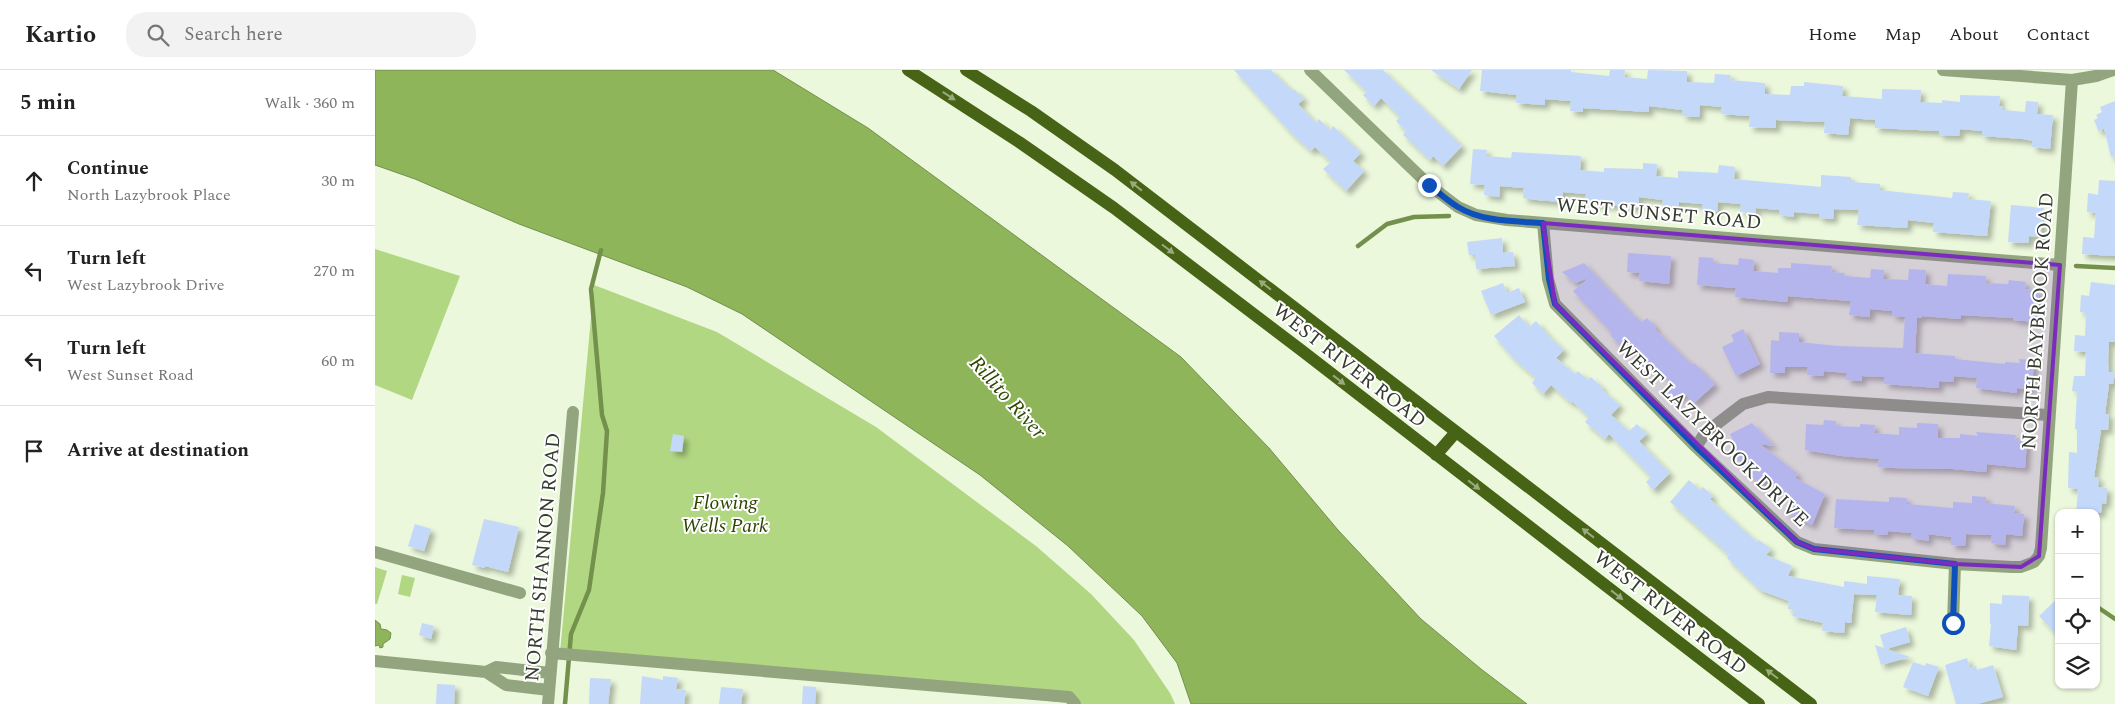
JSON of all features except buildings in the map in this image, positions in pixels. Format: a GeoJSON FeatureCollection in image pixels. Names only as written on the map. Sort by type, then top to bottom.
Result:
{"type":"FeatureCollection","features":[{"type":"Feature","properties":{"kind":"main road","name":"WEST RIVER ROAD"},"geometry":{"type":"LineString","coordinates":[[908,70],[1019,142],[1114,208],[1759,704]]}},
{"type":"Feature","properties":{"kind":"main road","name":"WEST RIVER ROAD"},"geometry":{"type":"LineString","coordinates":[[966,70],[1031,111],[1115,170],[1811,704]]}},
{"type":"Feature","properties":{"kind":"main road"},"geometry":{"type":"LineString","coordinates":[[1436,455],[1456,432]]}},
{"type":"Feature","properties":{"kind":"street","name":"WEST SUNSET ROAD"},"geometry":{"type":"LineString","coordinates":[[1310,70],[1429,185],[1458,207],[1475,215],[1507,220],[2060,265]]}},
{"type":"Feature","properties":{"kind":"street"},"geometry":{"type":"LineString","coordinates":[[1943,70],[2072,80],[2096,76],[2113,70]]}},
{"type":"Feature","properties":{"kind":"street","name":"NORTH BAYBROOK ROAD"},"geometry":{"type":"LineString","coordinates":[[2037,566],[2041,548],[2072,80]]}},
{"type":"Feature","properties":{"kind":"street","name":"WEST LAZYBROOK DRIVE"},"geometry":{"type":"LineString","coordinates":[[1543,223],[1549,279],[1555,304],[1696,447],[1789,535],[1805,546],[1814,549],[1955,564],[2012,567],[2037,566]]}},
{"type":"Feature","properties":{"kind":"street"},"geometry":{"type":"LineString","coordinates":[[1696,447],[1705,433],[1743,404],[1768,397],[2049,415]]}},
{"type":"Feature","properties":{"kind":"street","name":"NORTH SHANNON ROAD"},"geometry":{"type":"LineString","coordinates":[[548,704],[573,412]]}},
{"type":"Feature","properties":{"kind":"street"},"geometry":{"type":"LineString","coordinates":[[375,552],[520,593]]}},
{"type":"Feature","properties":{"kind":"street"},"geometry":{"type":"LineString","coordinates":[[1953,623],[1955,564]]}},
{"type":"Feature","properties":{"kind":"street"},"geometry":{"type":"LineString","coordinates":[[551,654],[1069,697],[1075,704]]}},
{"type":"Feature","properties":{"kind":"street"},"geometry":{"type":"LineString","coordinates":[[375,662],[487,672],[506,685],[549,690]]}},
{"type":"Feature","properties":{"kind":"street"},"geometry":{"type":"LineString","coordinates":[[487,672],[497,667],[550,673]]}},
{"type":"Feature","properties":{"kind":"highlighted area"},"geometry":{"type":"Polygon","coordinates":[[[1543,223],[2060,265],[2039,556],[2021,567],[1955,564],[1814,549],[1797,542],[1555,304],[1543,223]]]}},
{"type":"Feature","properties":{"kind":"green space"},"geometry":{"type":"Polygon","coordinates":[[[375,249],[460,276],[412,400],[375,385],[375,249]]]}},
{"type":"Feature","properties":{"kind":"green space","name":"Flowing Wells Park"},"geometry":{"type":"Polygon","coordinates":[[[594,285],[717,332],[876,427],[1036,546],[1091,594],[1134,640],[1170,693],[1175,704],[1080,704],[560,653],[594,285]]]}},
{"type":"Feature","properties":{"kind":"green space"},"geometry":{"type":"Polygon","coordinates":[[[375,567],[387,571],[377,604],[375,604],[375,567]]]}},
{"type":"Feature","properties":{"kind":"green space"},"geometry":{"type":"Polygon","coordinates":[[[402,575],[415,578],[410,597],[398,594],[402,575]]]}},
{"type":"Feature","properties":{"kind":"water","name":"Rillito River"},"geometry":{"type":"Polygon","coordinates":[[[375,70],[773,70],[868,128],[1181,357],[1269,448],[1338,530],[1421,619],[1527,704],[1191,704],[1177,663],[1142,616],[1068,546],[980,475],[742,314],[687,287],[519,224],[415,179],[375,165],[375,70]]]}},
{"type":"Feature","properties":{"kind":"water"},"geometry":{"type":"Polygon","coordinates":[[[375,620],[380,624],[381,629],[391,633],[390,639],[380,648],[379,645],[375,646],[375,620]]]}},
{"type":"Feature","properties":{"kind":"waterway"},"geometry":{"type":"LineString","coordinates":[[1358,246],[1387,224],[1414,217],[1449,216]]}},
{"type":"Feature","properties":{"kind":"waterway"},"geometry":{"type":"LineString","coordinates":[[565,704],[571,634],[589,590],[603,493],[607,431],[602,415],[591,289],[601,250]]}},
{"type":"Feature","properties":{"kind":"waterway"},"geometry":{"type":"LineString","coordinates":[[2076,266],[2115,268]]}},
{"type":"Feature","properties":{"kind":"waterway"},"geometry":{"type":"LineString","coordinates":[[2100,609],[2115,619]]}},
{"type":"Feature","properties":{"kind":"route"},"geometry":{"type":"LineString","coordinates":[[1429,185],[1458,207],[1475,215],[1543,223],[1543,240],[1555,304],[1696,447],[1797,542],[1814,549],[1955,564],[1953,623]]}}]}
